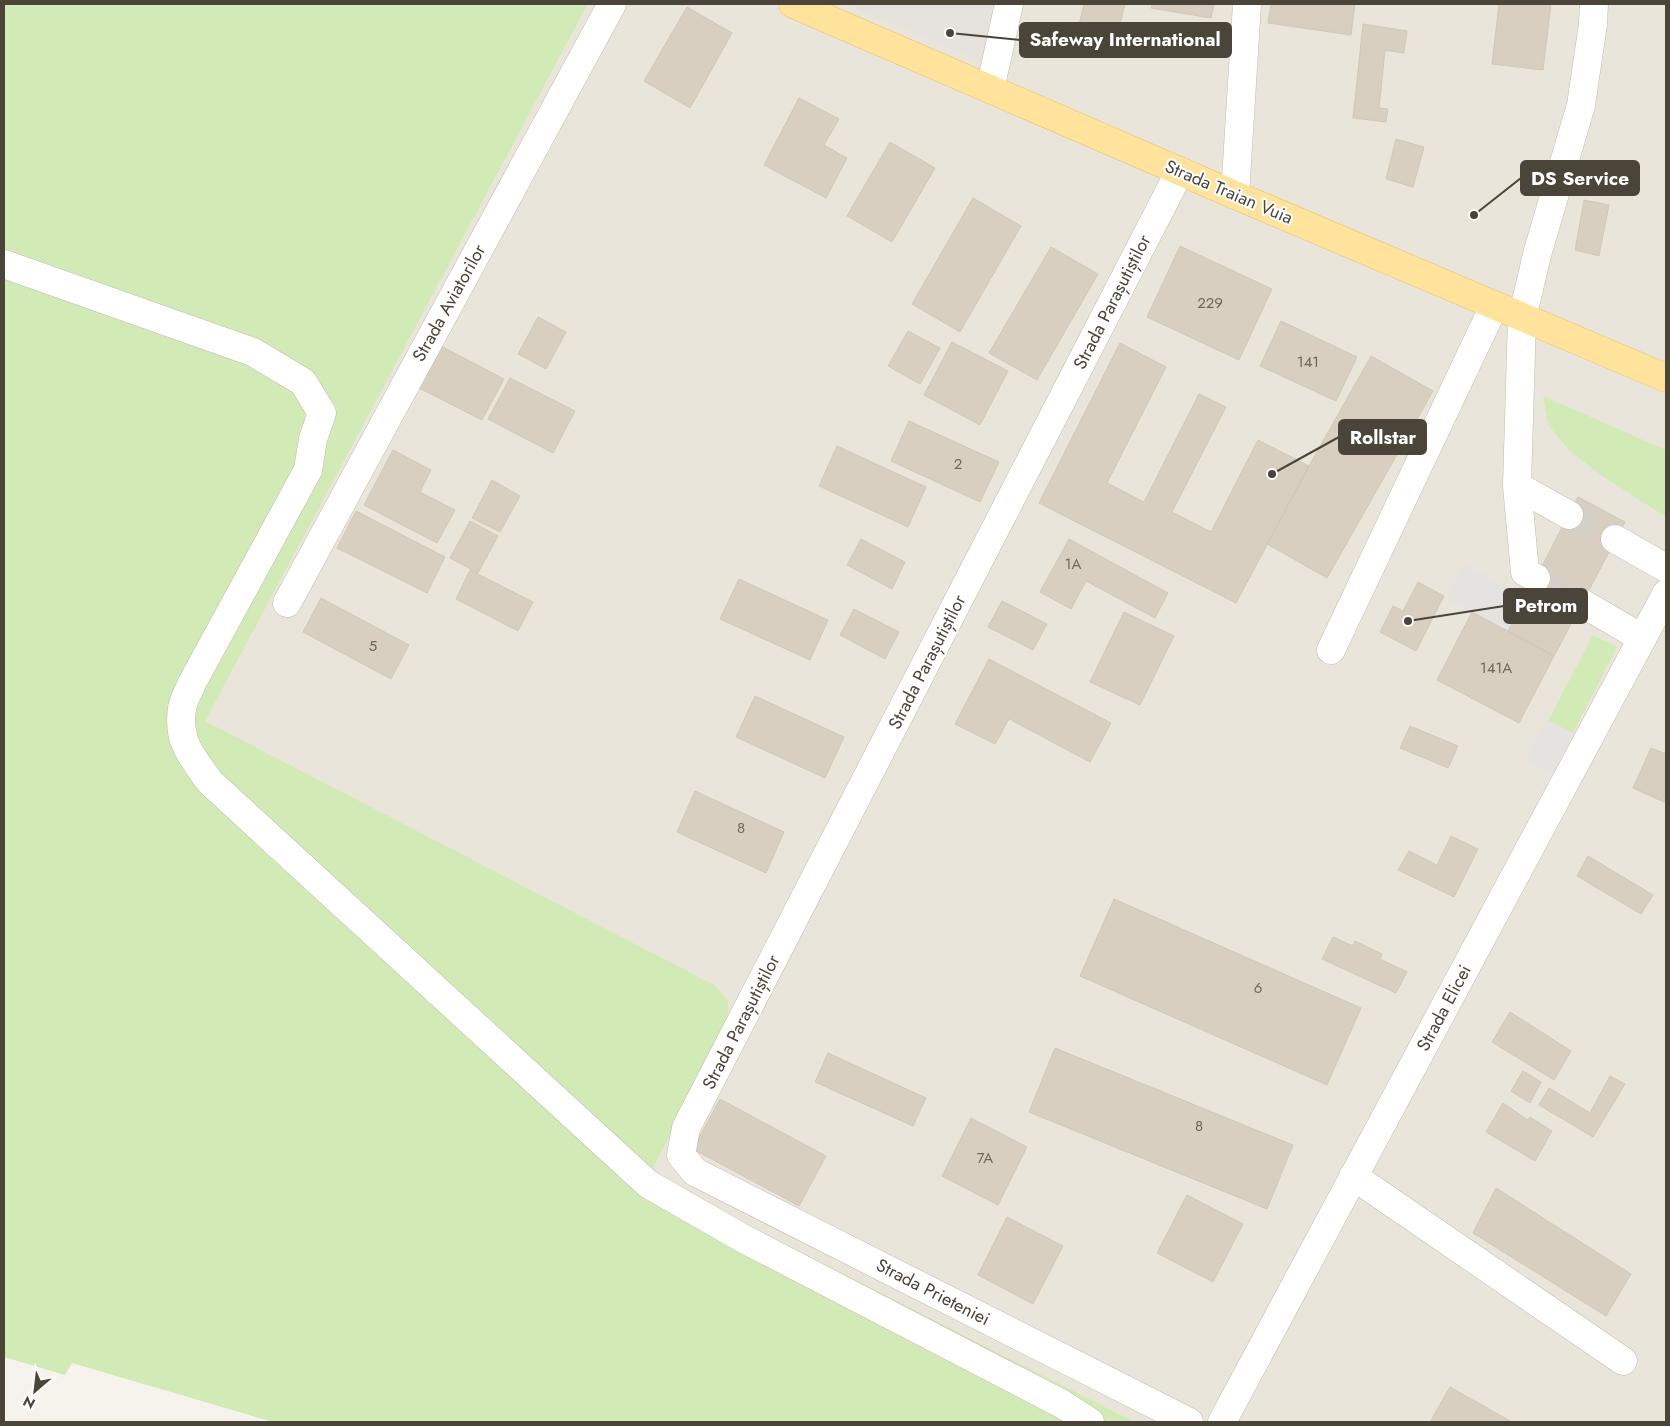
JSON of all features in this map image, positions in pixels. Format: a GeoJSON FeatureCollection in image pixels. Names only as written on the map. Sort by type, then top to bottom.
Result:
{"type":"FeatureCollection","features":[{"type":"Feature","properties":{"kind":"main road","name":"Strada Traian Vuia"},"geometry":{"type":"LineString","coordinates":[[793,4],[1522,318],[1666,378]]}},
{"type":"Feature","properties":{"kind":"street","name":"Strada Aviatorilor"},"geometry":{"type":"LineString","coordinates":[[287,603],[612,4]]}},
{"type":"Feature","properties":{"kind":"street"},"geometry":{"type":"LineString","coordinates":[[990,89],[1009,4]]}},
{"type":"Feature","properties":{"kind":"street"},"geometry":{"type":"LineString","coordinates":[[1235,195],[1247,4]]}},
{"type":"Feature","properties":{"kind":"street"},"geometry":{"type":"LineString","coordinates":[[1536,578],[1525,572],[1517,486],[1522,318],[1538,251],[1581,105],[1593,24],[1594,4]]}},
{"type":"Feature","properties":{"kind":"street","name":"Strada Parașutiștilor"},"geometry":{"type":"LineString","coordinates":[[681,1156],[686,1128],[1180,171]]}},
{"type":"Feature","properties":{"kind":"street"},"geometry":{"type":"LineString","coordinates":[[4,264],[253,352],[303,382],[322,413],[313,439],[308,470],[192,684],[182,707],[181,734],[190,755],[210,782],[648,1184],[744,1239],[1062,1404],[1090,1422]]}},
{"type":"Feature","properties":{"kind":"street"},"geometry":{"type":"LineString","coordinates":[[1331,650],[1494,306]]}},
{"type":"Feature","properties":{"kind":"street"},"geometry":{"type":"LineString","coordinates":[[1517,486],[1570,515]]}},
{"type":"Feature","properties":{"kind":"street"},"geometry":{"type":"LineString","coordinates":[[1615,539],[1666,568]]}},
{"type":"Feature","properties":{"kind":"street","name":"Strada Elicei"},"geometry":{"type":"LineString","coordinates":[[1222,1422],[1666,594]]}},
{"type":"Feature","properties":{"kind":"street"},"geometry":{"type":"LineString","coordinates":[[1582,603],[1642,638]]}},
{"type":"Feature","properties":{"kind":"street","name":"Strada Prieteniei"},"geometry":{"type":"LineString","coordinates":[[681,1156],[695,1172],[1175,1419]]}},
{"type":"Feature","properties":{"kind":"street"},"geometry":{"type":"LineString","coordinates":[[1354,1176],[1623,1361]]}},
{"type":"Feature","properties":{"kind":"shaded area"},"geometry":{"type":"Polygon","coordinates":[[[588,4],[1666,4],[1666,1422],[1135,1422],[650,1175],[728,1018],[204,721],[588,4]]]}},
{"type":"Feature","properties":{"kind":"shaded area"},"geometry":{"type":"Polygon","coordinates":[[[844,4],[994,4],[982,62],[844,4]]]}},
{"type":"Feature","properties":{"kind":"shaded area"},"geometry":{"type":"Polygon","coordinates":[[[1465,564],[1526,597],[1508,631],[1447,599],[1465,564]]]}},
{"type":"Feature","properties":{"kind":"shaded area"},"geometry":{"type":"Polygon","coordinates":[[[1547,720],[1573,733],[1553,775],[1526,761],[1547,720]]]}},
{"type":"Feature","properties":{"kind":"green space"},"geometry":{"type":"Polygon","coordinates":[[[4,4],[588,4],[205,721],[714,985],[728,1000],[728,1018],[650,1175],[1135,1422],[273,1422],[72,1363],[65,1375],[4,1357],[4,4]]]}},
{"type":"Feature","properties":{"kind":"green space"},"geometry":{"type":"Polygon","coordinates":[[[1543,396],[1666,450],[1666,517],[1604,477],[1571,452],[1548,425],[1543,396]]]}},
{"type":"Feature","properties":{"kind":"green space"},"geometry":{"type":"Polygon","coordinates":[[[1593,635],[1617,647],[1573,733],[1548,721],[1593,635]]]}},
{"type":"Feature","properties":{"kind":"building"},"geometry":{"type":"Polygon","coordinates":[[[1084,4],[1125,4],[1116,39],[1078,29],[1084,4]]]}},
{"type":"Feature","properties":{"kind":"building"},"geometry":{"type":"Polygon","coordinates":[[[1152,4],[1214,4],[1211,18],[1151,8],[1152,4]]]}},
{"type":"Feature","properties":{"kind":"building"},"geometry":{"type":"Polygon","coordinates":[[[1271,4],[1355,4],[1351,35],[1268,23],[1271,4]]]}},
{"type":"Feature","properties":{"kind":"building"},"geometry":{"type":"Polygon","coordinates":[[[1499,4],[1551,4],[1543,70],[1492,64],[1499,4]]]}},
{"type":"Feature","properties":{"kind":"building"},"geometry":{"type":"Polygon","coordinates":[[[687,7],[732,33],[690,108],[644,81],[687,7]]]}},
{"type":"Feature","properties":{"kind":"building"},"geometry":{"type":"Polygon","coordinates":[[[1363,24],[1407,31],[1404,53],[1385,50],[1379,108],[1388,109],[1386,122],[1353,118],[1363,24]]]}},
{"type":"Feature","properties":{"kind":"building"},"geometry":{"type":"Polygon","coordinates":[[[799,98],[839,119],[824,145],[847,158],[826,198],[764,165],[799,98]]]}},
{"type":"Feature","properties":{"kind":"building"},"geometry":{"type":"Polygon","coordinates":[[[1396,139],[1424,147],[1413,187],[1386,179],[1396,139]]]}},
{"type":"Feature","properties":{"kind":"building"},"geometry":{"type":"Polygon","coordinates":[[[890,142],[935,168],[892,242],[847,216],[890,142]]]}},
{"type":"Feature","properties":{"kind":"building"},"geometry":{"type":"Polygon","coordinates":[[[973,198],[1021,226],[960,332],[912,304],[973,198]]]}},
{"type":"Feature","properties":{"kind":"building"},"geometry":{"type":"Polygon","coordinates":[[[1584,200],[1609,205],[1599,256],[1575,250],[1584,200]]]}},
{"type":"Feature","properties":{"kind":"building"},"geometry":{"type":"Polygon","coordinates":[[[1180,246],[1272,289],[1239,360],[1147,317],[1180,246]]]}},
{"type":"Feature","properties":{"kind":"building"},"geometry":{"type":"Polygon","coordinates":[[[1051,247],[1098,274],[1037,380],[989,353],[1051,247]]]}},
{"type":"Feature","properties":{"kind":"building"},"geometry":{"type":"Polygon","coordinates":[[[538,317],[566,332],[546,369],[518,354],[538,317]]]}},
{"type":"Feature","properties":{"kind":"building"},"geometry":{"type":"Polygon","coordinates":[[[1281,321],[1357,357],[1336,401],[1260,366],[1281,321]]]}},
{"type":"Feature","properties":{"kind":"building"},"geometry":{"type":"Polygon","coordinates":[[[908,331],[940,348],[920,384],[888,366],[908,331]]]}},
{"type":"Feature","properties":{"kind":"building"},"geometry":{"type":"Polygon","coordinates":[[[952,342],[1008,371],[980,425],[924,395],[952,342]]]}},
{"type":"Feature","properties":{"kind":"building"},"geometry":{"type":"Polygon","coordinates":[[[1120,343],[1166,367],[1107,483],[1144,502],[1199,394],[1226,407],[1172,512],[1211,532],[1258,440],[1309,466],[1236,603],[1039,503],[1120,343]]]}},
{"type":"Feature","properties":{"kind":"building"},"geometry":{"type":"Polygon","coordinates":[[[439,345],[504,379],[482,420],[417,387],[439,345]]]}},
{"type":"Feature","properties":{"kind":"building"},"geometry":{"type":"Polygon","coordinates":[[[1371,356],[1433,391],[1327,578],[1267,544],[1371,356]]]}},
{"type":"Feature","properties":{"kind":"building"},"geometry":{"type":"Polygon","coordinates":[[[510,378],[575,411],[553,453],[488,419],[510,378]]]}},
{"type":"Feature","properties":{"kind":"building"},"geometry":{"type":"Polygon","coordinates":[[[909,421],[999,462],[980,502],[891,461],[909,421]]]}},
{"type":"Feature","properties":{"kind":"building"},"geometry":{"type":"Polygon","coordinates":[[[837,446],[926,487],[908,527],[819,486],[837,446]]]}},
{"type":"Feature","properties":{"kind":"building"},"geometry":{"type":"Polygon","coordinates":[[[393,450],[431,470],[420,492],[455,510],[437,543],[364,505],[393,450]]]}},
{"type":"Feature","properties":{"kind":"building"},"geometry":{"type":"Polygon","coordinates":[[[492,480],[520,496],[500,532],[472,518],[492,480]]]}},
{"type":"Feature","properties":{"kind":"building"},"geometry":{"type":"Polygon","coordinates":[[[1578,497],[1625,522],[1554,656],[1508,631],[1578,497]]]}},
{"type":"Feature","properties":{"kind":"building"},"geometry":{"type":"Polygon","coordinates":[[[356,511],[445,557],[427,593],[337,548],[356,511]]]}},
{"type":"Feature","properties":{"kind":"building"},"geometry":{"type":"Polygon","coordinates":[[[470,521],[498,536],[478,573],[450,558],[470,521]]]}},
{"type":"Feature","properties":{"kind":"building"},"geometry":{"type":"Polygon","coordinates":[[[861,539],[905,562],[892,589],[847,565],[861,539]]]}},
{"type":"Feature","properties":{"kind":"building"},"geometry":{"type":"Polygon","coordinates":[[[1069,539],[1168,593],[1155,618],[1086,581],[1071,609],[1040,592],[1069,539]]]}},
{"type":"Feature","properties":{"kind":"building"},"geometry":{"type":"Polygon","coordinates":[[[470,570],[533,602],[518,631],[456,599],[470,570]]]}},
{"type":"Feature","properties":{"kind":"building"},"geometry":{"type":"Polygon","coordinates":[[[739,579],[828,620],[810,660],[720,619],[739,579]]]}},
{"type":"Feature","properties":{"kind":"building"},"geometry":{"type":"Polygon","coordinates":[[[1418,582],[1444,596],[1416,651],[1380,632],[1393,606],[1403,611],[1418,582]]]}},
{"type":"Feature","properties":{"kind":"building"},"geometry":{"type":"Polygon","coordinates":[[[321,598],[409,645],[391,679],[303,632],[321,598]]]}},
{"type":"Feature","properties":{"kind":"building"},"geometry":{"type":"Polygon","coordinates":[[[1002,601],[1047,624],[1033,650],[988,627],[1002,601]]]}},
{"type":"Feature","properties":{"kind":"building"},"geometry":{"type":"Polygon","coordinates":[[[854,609],[899,632],[885,659],[840,635],[854,609]]]}},
{"type":"Feature","properties":{"kind":"building"},"geometry":{"type":"Polygon","coordinates":[[[1124,612],[1174,636],[1140,705],[1090,682],[1124,612]]]}},
{"type":"Feature","properties":{"kind":"building"},"geometry":{"type":"Polygon","coordinates":[[[1472,612],[1554,656],[1519,723],[1437,680],[1472,612]]]}},
{"type":"Feature","properties":{"kind":"building"},"geometry":{"type":"Polygon","coordinates":[[[989,659],[1111,723],[1090,762],[1009,719],[995,744],[955,724],[989,659]]]}},
{"type":"Feature","properties":{"kind":"building"},"geometry":{"type":"Polygon","coordinates":[[[755,696],[844,737],[825,778],[736,737],[755,696]]]}},
{"type":"Feature","properties":{"kind":"building"},"geometry":{"type":"Polygon","coordinates":[[[1410,726],[1458,746],[1448,768],[1400,748],[1410,726]]]}},
{"type":"Feature","properties":{"kind":"building"},"geometry":{"type":"Polygon","coordinates":[[[1651,748],[1666,754],[1666,803],[1633,788],[1651,748]]]}},
{"type":"Feature","properties":{"kind":"building"},"geometry":{"type":"Polygon","coordinates":[[[695,791],[784,832],[766,873],[677,832],[695,791]]]}},
{"type":"Feature","properties":{"kind":"building"},"geometry":{"type":"Polygon","coordinates":[[[1451,836],[1478,849],[1454,897],[1398,870],[1409,851],[1437,865],[1451,836]]]}},
{"type":"Feature","properties":{"kind":"building"},"geometry":{"type":"Polygon","coordinates":[[[1588,856],[1653,895],[1641,914],[1577,876],[1588,856]]]}},
{"type":"Feature","properties":{"kind":"building"},"geometry":{"type":"Polygon","coordinates":[[[1114,899],[1361,1008],[1327,1085],[1080,976],[1114,899]]]}},
{"type":"Feature","properties":{"kind":"building"},"geometry":{"type":"Polygon","coordinates":[[[1333,937],[1353,946],[1355,941],[1382,954],[1380,959],[1407,972],[1396,993],[1322,959],[1333,937]]]}},
{"type":"Feature","properties":{"kind":"building"},"geometry":{"type":"Polygon","coordinates":[[[1510,1012],[1571,1051],[1554,1080],[1492,1042],[1510,1012]]]}},
{"type":"Feature","properties":{"kind":"building"},"geometry":{"type":"Polygon","coordinates":[[[1055,1048],[1293,1145],[1267,1209],[1029,1112],[1055,1048]]]}},
{"type":"Feature","properties":{"kind":"building"},"geometry":{"type":"Polygon","coordinates":[[[828,1053],[926,1098],[913,1126],[815,1082],[828,1053]]]}},
{"type":"Feature","properties":{"kind":"building"},"geometry":{"type":"Polygon","coordinates":[[[1523,1071],[1541,1082],[1530,1103],[1511,1091],[1523,1071]]]}},
{"type":"Feature","properties":{"kind":"building"},"geometry":{"type":"Polygon","coordinates":[[[1610,1076],[1625,1084],[1593,1137],[1539,1105],[1549,1088],[1590,1113],[1610,1076]]]}},
{"type":"Feature","properties":{"kind":"building"},"geometry":{"type":"Polygon","coordinates":[[[720,1099],[826,1156],[799,1206],[693,1149],[720,1099]]]}},
{"type":"Feature","properties":{"kind":"building"},"geometry":{"type":"Polygon","coordinates":[[[1503,1103],[1528,1120],[1530,1117],[1552,1131],[1535,1161],[1486,1132],[1503,1103]]]}},
{"type":"Feature","properties":{"kind":"building"},"geometry":{"type":"Polygon","coordinates":[[[971,1118],[1027,1147],[998,1205],[942,1176],[971,1118]]]}},
{"type":"Feature","properties":{"kind":"building"},"geometry":{"type":"Polygon","coordinates":[[[1496,1188],[1631,1274],[1606,1316],[1473,1233],[1496,1188]]]}},
{"type":"Feature","properties":{"kind":"building"},"geometry":{"type":"Polygon","coordinates":[[[1187,1195],[1243,1224],[1213,1282],[1157,1253],[1187,1195]]]}},
{"type":"Feature","properties":{"kind":"building"},"geometry":{"type":"Polygon","coordinates":[[[1007,1217],[1063,1246],[1033,1304],[978,1275],[1007,1217]]]}},
{"type":"Feature","properties":{"kind":"building"},"geometry":{"type":"Polygon","coordinates":[[[1450,1387],[1512,1422],[1430,1422],[1450,1387]]]}},
{"type":"Feature","properties":{"kind":"tunnel"},"geometry":{"type":"LineString","coordinates":[[1569,515],[1615,539]]}},
{"type":"Feature","properties":{"kind":"tunnel"},"geometry":{"type":"LineString","coordinates":[[1536,578],[1582,603]]}},
{"type":"Feature","properties":{"kind":"place","name":"Safeway International"},"geometry":{"type":"Point","coordinates":[950,33]}},
{"type":"Feature","properties":{"kind":"place","name":"DS Service"},"geometry":{"type":"Point","coordinates":[1474,215]}},
{"type":"Feature","properties":{"kind":"place","name":"Rollstar"},"geometry":{"type":"Point","coordinates":[1272,474]}},
{"type":"Feature","properties":{"kind":"place","name":"Petrom"},"geometry":{"type":"Point","coordinates":[1408,621]}}]}
